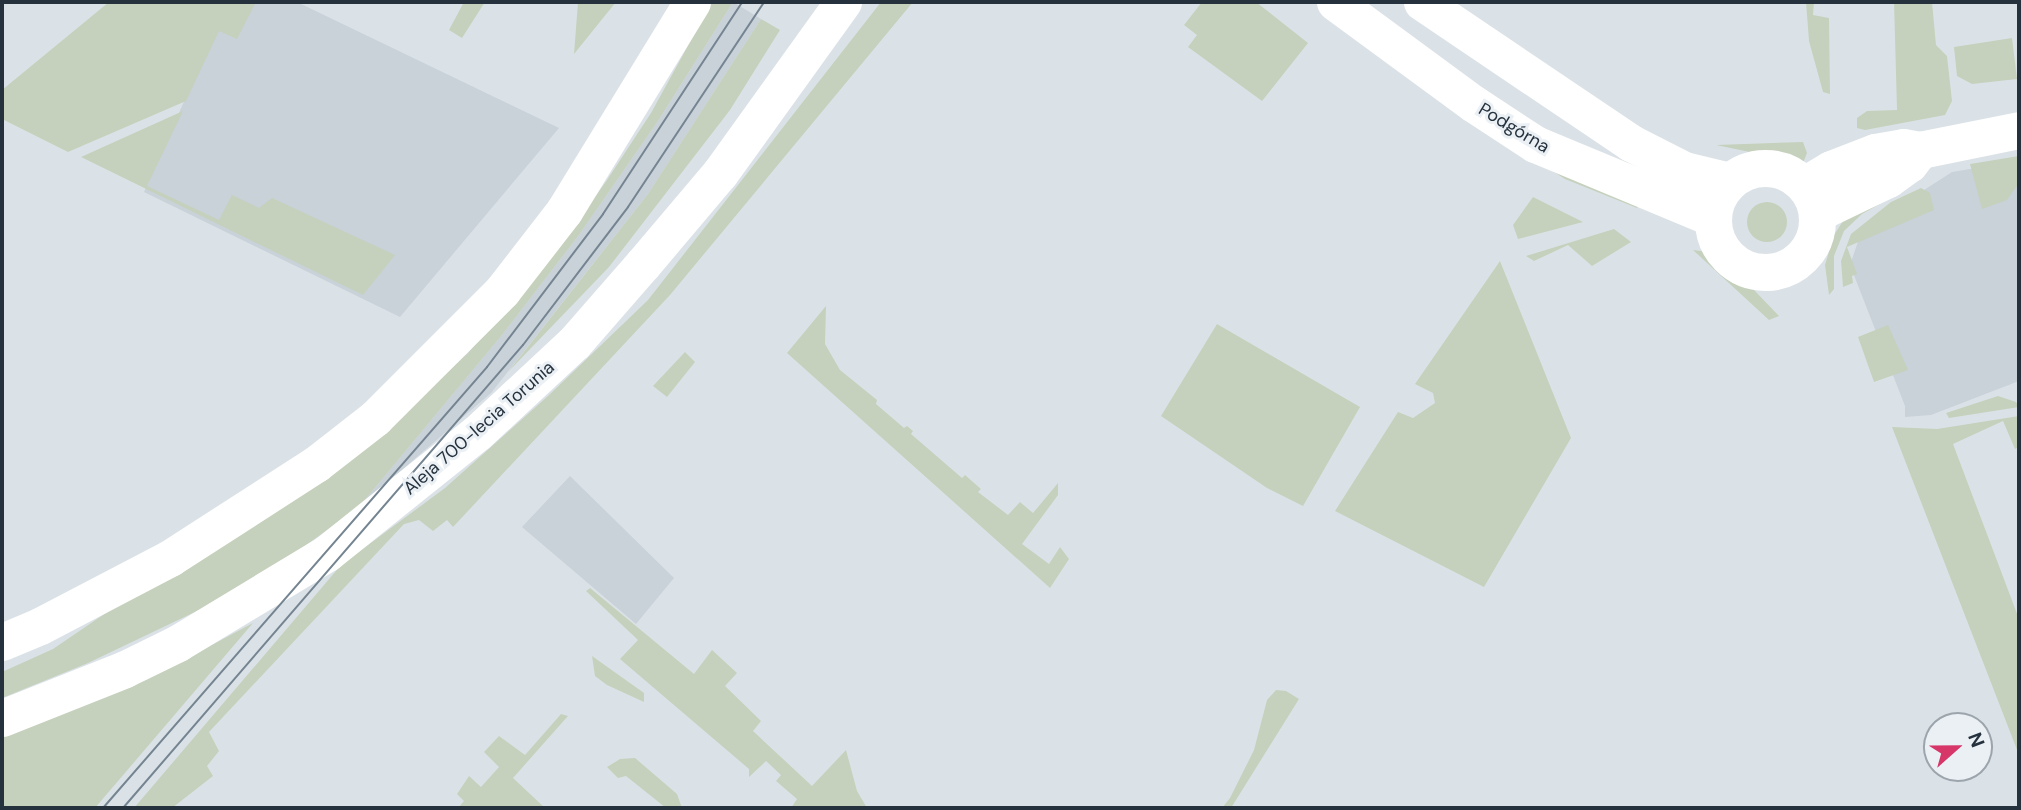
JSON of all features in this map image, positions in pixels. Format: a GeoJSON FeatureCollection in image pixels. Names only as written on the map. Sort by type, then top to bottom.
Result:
{"type":"FeatureCollection","features":[{"type":"Feature","properties":{"kind":"main road"},"geometry":{"type":"LineString","coordinates":[[2,642],[40,626],[170,558],[316,464],[376,418],[502,291],[565,211],[692,2]]}},
{"type":"Feature","properties":{"kind":"main road","name":"Aleja 700-lecia Torunia"},"geometry":{"type":"LineString","coordinates":[[2,718],[114,673],[178,643],[327,553],[477,433],[574,343],[643,264],[720,173],[843,2]]}},
{"type":"Feature","properties":{"kind":"main road","name":"Podgórna"},"geometry":{"type":"LineString","coordinates":[[1335,2],[1474,104],[1535,144],[1713,218]]}},
{"type":"Feature","properties":{"kind":"main road"},"geometry":{"type":"LineString","coordinates":[[1422,2],[1632,143],[1684,170],[1730,181]]}},
{"type":"Feature","properties":{"kind":"main road"},"geometry":{"type":"LineString","coordinates":[[1811,199],[1888,179],[1909,164],[1920,150],[2019,130]]}},
{"type":"Feature","properties":{"kind":"main road"},"geometry":{"type":"LineString","coordinates":[[1776,169],[1792,174],[1811,199],[1816,235],[1806,254],[1786,268],[1762,273],[1746,269],[1732,260],[1721,248],[1713,218],[1718,198],[1730,181],[1744,172],[1776,169]]}},
{"type":"Feature","properties":{"kind":"shaded area"},"geometry":{"type":"Polygon","coordinates":[[[228,2],[297,2],[559,128],[400,317],[144,192],[228,2]]]}},
{"type":"Feature","properties":{"kind":"shaded area"},"geometry":{"type":"Polygon","coordinates":[[[733,2],[761,19],[648,194],[491,393],[359,507],[502,335],[579,235],[658,121],[733,2]]]}},
{"type":"Feature","properties":{"kind":"shaded area"},"geometry":{"type":"Polygon","coordinates":[[[2019,161],[2019,381],[1931,415],[1905,417],[1905,406],[1850,265],[1862,230],[1952,172],[2019,161]]]}},
{"type":"Feature","properties":{"kind":"shaded area"},"geometry":{"type":"Polygon","coordinates":[[[570,476],[674,578],[636,624],[522,527],[570,476]]]}},
{"type":"Feature","properties":{"kind":"green space"},"geometry":{"type":"Polygon","coordinates":[[[109,2],[256,2],[237,39],[219,31],[186,101],[68,152],[2,119],[2,90],[109,2]]]}},
{"type":"Feature","properties":{"kind":"green space"},"geometry":{"type":"Polygon","coordinates":[[[464,2],[485,2],[462,38],[449,30],[464,2]]]}},
{"type":"Feature","properties":{"kind":"green space"},"geometry":{"type":"Polygon","coordinates":[[[578,2],[616,2],[574,54],[578,2]]]}},
{"type":"Feature","properties":{"kind":"green space"},"geometry":{"type":"Polygon","coordinates":[[[712,2],[733,2],[658,121],[579,235],[502,335],[359,507],[302,548],[199,610],[88,663],[2,698],[2,672],[53,649],[413,404],[468,353],[566,238],[607,180],[651,113],[712,2]]]}},
{"type":"Feature","properties":{"kind":"green space"},"geometry":{"type":"Polygon","coordinates":[[[881,2],[913,2],[670,295],[453,527],[447,520],[433,531],[419,520],[404,524],[209,732],[219,751],[207,766],[213,776],[172,808],[134,808],[341,565],[445,488],[548,396],[648,300],[881,2]]]}},
{"type":"Feature","properties":{"kind":"green space"},"geometry":{"type":"Polygon","coordinates":[[[1202,2],[1256,2],[1308,43],[1262,101],[1188,47],[1197,35],[1184,25],[1202,2]]]}},
{"type":"Feature","properties":{"kind":"green space"},"geometry":{"type":"Polygon","coordinates":[[[1806,2],[1814,2],[1813,15],[1829,18],[1830,94],[1823,92],[1809,41],[1806,2]]]}},
{"type":"Feature","properties":{"kind":"green space"},"geometry":{"type":"Polygon","coordinates":[[[1894,2],[1932,2],[1936,45],[1947,56],[1952,101],[1945,115],[1865,130],[1857,128],[1857,118],[1867,111],[1897,110],[1894,2]]]}},
{"type":"Feature","properties":{"kind":"green space"},"geometry":{"type":"Polygon","coordinates":[[[761,19],[780,30],[730,110],[609,267],[508,372],[648,194],[761,19]]]}},
{"type":"Feature","properties":{"kind":"green space"},"geometry":{"type":"Polygon","coordinates":[[[2012,38],[2017,79],[1972,84],[1957,76],[1954,47],[2012,38]]]}},
{"type":"Feature","properties":{"kind":"green space"},"geometry":{"type":"Polygon","coordinates":[[[183,111],[147,186],[219,220],[232,195],[259,208],[272,198],[395,255],[363,295],[81,157],[183,111]]]}},
{"type":"Feature","properties":{"kind":"green space"},"geometry":{"type":"Polygon","coordinates":[[[1803,142],[1807,153],[1803,163],[1716,145],[1803,142]]]}},
{"type":"Feature","properties":{"kind":"green space"},"geometry":{"type":"Polygon","coordinates":[[[2019,156],[2019,183],[2007,200],[1982,209],[1970,164],[2019,156]]]}},
{"type":"Feature","properties":{"kind":"green space"},"geometry":{"type":"Polygon","coordinates":[[[1551,170],[1641,200],[1637,208],[1565,179],[1551,170]]]}},
{"type":"Feature","properties":{"kind":"green space"},"geometry":{"type":"Polygon","coordinates":[[[1921,188],[1930,193],[1934,210],[1847,247],[1857,274],[1852,276],[1853,283],[1843,287],[1841,261],[1851,234],[1891,202],[1921,188]]]}},
{"type":"Feature","properties":{"kind":"green space"},"geometry":{"type":"Polygon","coordinates":[[[1883,194],[1880,204],[1862,214],[1844,231],[1834,256],[1834,289],[1829,295],[1825,265],[1834,235],[1843,221],[1883,194]]]}},
{"type":"Feature","properties":{"kind":"green space"},"geometry":{"type":"Polygon","coordinates":[[[1533,197],[1583,222],[1518,239],[1513,225],[1533,197]]]}},
{"type":"Feature","properties":{"kind":"green space"},"geometry":{"type":"Polygon","coordinates":[[[1767,202],[1775,203],[1781,208],[1786,214],[1786,230],[1781,236],[1775,241],[1767,242],[1759,241],[1753,236],[1748,230],[1747,222],[1748,214],[1753,208],[1759,203],[1767,202]]]}},
{"type":"Feature","properties":{"kind":"green space"},"geometry":{"type":"Polygon","coordinates":[[[1614,229],[1631,242],[1592,266],[1568,245],[1534,261],[1526,256],[1614,229]]]}},
{"type":"Feature","properties":{"kind":"green space"},"geometry":{"type":"Polygon","coordinates":[[[1693,250],[1708,252],[1727,275],[1754,290],[1779,316],[1769,320],[1693,250]]]}},
{"type":"Feature","properties":{"kind":"green space"},"geometry":{"type":"Polygon","coordinates":[[[1500,261],[1571,438],[1484,587],[1335,511],[1398,412],[1413,418],[1435,403],[1433,393],[1415,384],[1500,261]]]}},
{"type":"Feature","properties":{"kind":"green space"},"geometry":{"type":"Polygon","coordinates":[[[826,306],[825,344],[840,370],[877,400],[876,404],[904,428],[907,426],[913,431],[911,434],[962,478],[965,475],[981,489],[978,492],[1008,515],[1020,502],[1033,513],[1058,483],[1058,495],[1022,544],[1049,564],[1060,547],[1069,559],[1050,588],[787,353],[826,306]]]}},
{"type":"Feature","properties":{"kind":"green space"},"geometry":{"type":"Polygon","coordinates":[[[1217,324],[1360,407],[1303,506],[1267,488],[1161,416],[1217,324]]]}},
{"type":"Feature","properties":{"kind":"green space"},"geometry":{"type":"Polygon","coordinates":[[[1888,325],[1908,370],[1874,382],[1858,337],[1888,325]]]}},
{"type":"Feature","properties":{"kind":"green space"},"geometry":{"type":"Polygon","coordinates":[[[685,352],[695,362],[667,397],[653,386],[685,352]]]}},
{"type":"Feature","properties":{"kind":"green space"},"geometry":{"type":"Polygon","coordinates":[[[1998,396],[2016,402],[2019,407],[1949,418],[1946,413],[1998,396]]]}},
{"type":"Feature","properties":{"kind":"green space"},"geometry":{"type":"Polygon","coordinates":[[[2019,416],[2019,447],[2015,449],[2003,421],[1953,444],[2019,619],[2019,755],[1892,427],[1937,429],[2019,416]]]}},
{"type":"Feature","properties":{"kind":"green space"},"geometry":{"type":"Polygon","coordinates":[[[590,588],[694,674],[712,650],[737,673],[725,686],[761,721],[753,731],[812,786],[846,750],[857,791],[867,808],[791,808],[797,799],[776,781],[781,775],[766,761],[749,777],[749,769],[620,659],[638,640],[586,591],[590,588]]]}},
{"type":"Feature","properties":{"kind":"green space"},"geometry":{"type":"Polygon","coordinates":[[[253,623],[95,808],[2,808],[2,737],[148,679],[253,623]]]}},
{"type":"Feature","properties":{"kind":"green space"},"geometry":{"type":"Polygon","coordinates":[[[592,656],[644,693],[644,702],[607,685],[595,676],[592,656]]]}},
{"type":"Feature","properties":{"kind":"green space"},"geometry":{"type":"Polygon","coordinates":[[[1276,690],[1286,691],[1299,699],[1231,808],[1222,808],[1230,798],[1254,750],[1267,700],[1276,690]]]}},
{"type":"Feature","properties":{"kind":"green space"},"geometry":{"type":"Polygon","coordinates":[[[561,714],[568,716],[513,778],[545,808],[458,808],[464,801],[457,794],[469,776],[481,787],[499,767],[484,752],[499,736],[525,755],[561,714]]]}},
{"type":"Feature","properties":{"kind":"green space"},"geometry":{"type":"Polygon","coordinates":[[[635,758],[677,794],[682,808],[666,808],[626,776],[618,778],[607,767],[620,759],[635,758]]]}},
{"type":"Feature","properties":{"kind":"tram line"},"geometry":{"type":"LineString","coordinates":[[103,808],[487,367],[603,214],[742,2]]}},
{"type":"Feature","properties":{"kind":"tram line"},"geometry":{"type":"LineString","coordinates":[[123,808],[523,345],[628,207],[764,2]]}}]}
